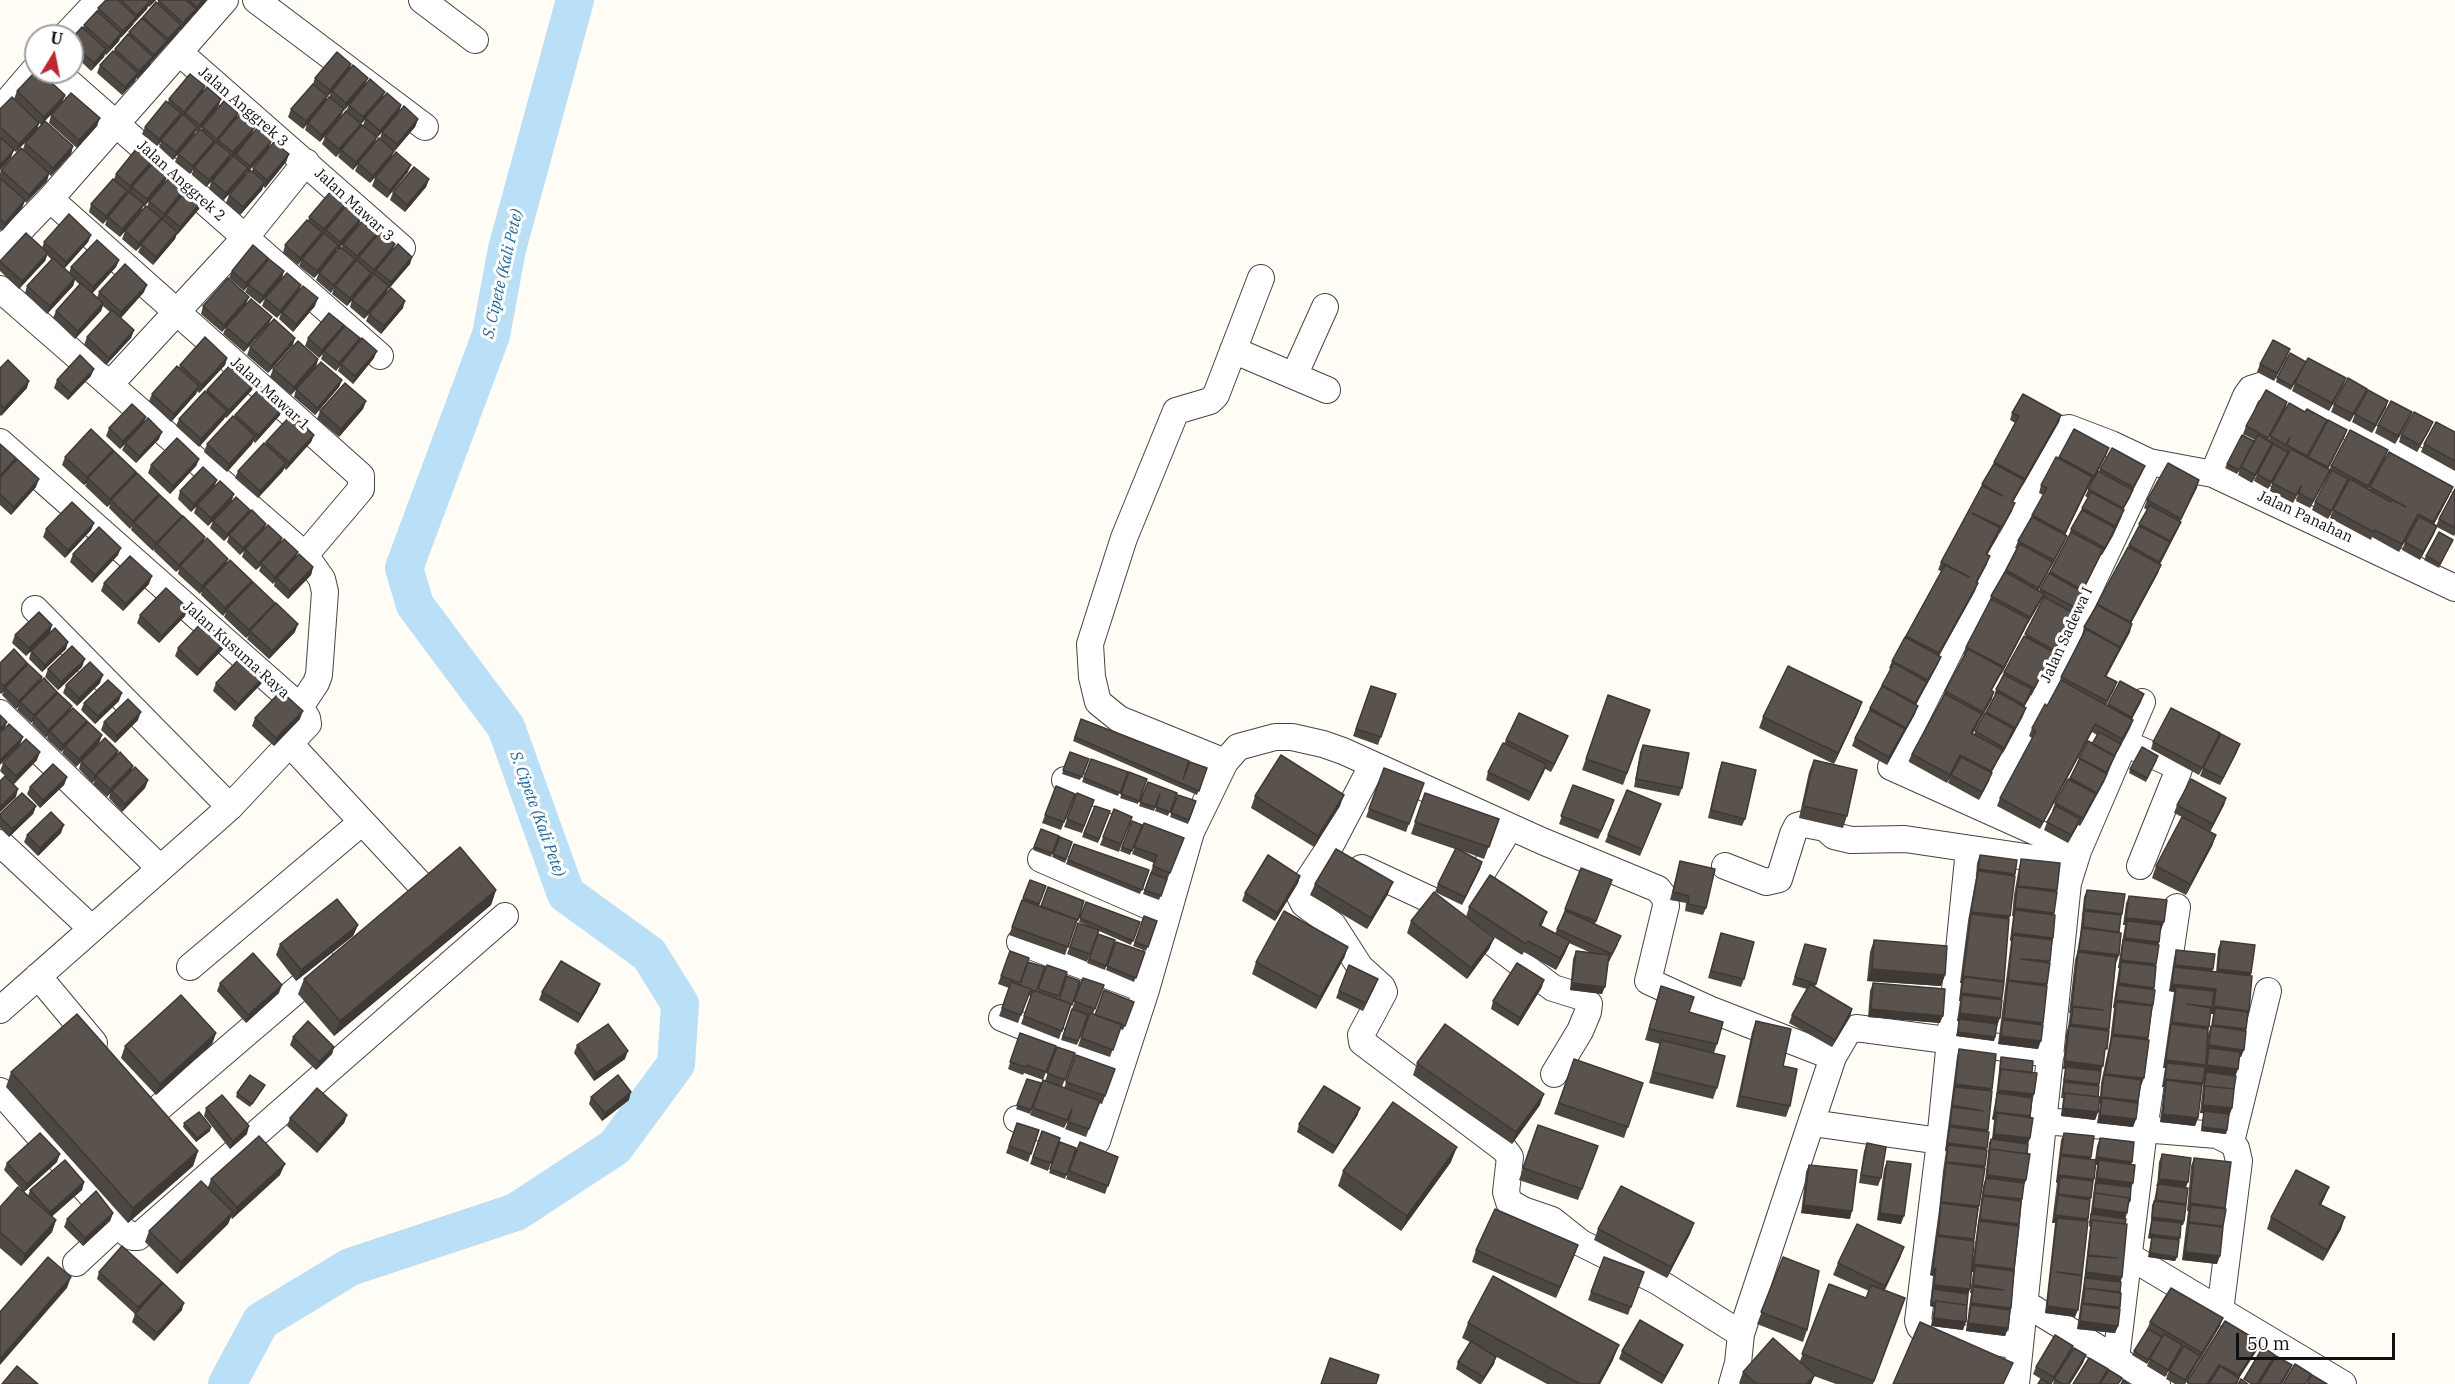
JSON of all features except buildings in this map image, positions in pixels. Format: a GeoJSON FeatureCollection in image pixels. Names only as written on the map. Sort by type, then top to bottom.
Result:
{"type":"FeatureCollection","features":[{"type":"Feature","properties":{"kind":"street"},"geometry":{"type":"LineString","coordinates":[[76,24],[99,0]]}},
{"type":"Feature","properties":{"kind":"street"},"geometry":{"type":"LineString","coordinates":[[0,251],[50,199],[225,0]]}},
{"type":"Feature","properties":{"kind":"street"},"geometry":{"type":"LineString","coordinates":[[256,0],[425,127]]}},
{"type":"Feature","properties":{"kind":"street"},"geometry":{"type":"LineString","coordinates":[[422,0],[475,40]]}},
{"type":"Feature","properties":{"kind":"street","name":"Jalan Anggrek 3"},"geometry":{"type":"LineString","coordinates":[[180,52],[306,162]]}},
{"type":"Feature","properties":{"kind":"street"},"geometry":{"type":"LineString","coordinates":[[0,110],[24,82]]}},
{"type":"Feature","properties":{"kind":"street","name":"Jalan Anggrek 2"},"geometry":{"type":"LineString","coordinates":[[71,84],[380,356]]}},
{"type":"Feature","properties":{"kind":"street"},"geometry":{"type":"LineString","coordinates":[[111,383],[245,238],[306,162]]}},
{"type":"Feature","properties":{"kind":"street","name":"Jalan Mawar 3"},"geometry":{"type":"LineString","coordinates":[[306,162],[402,248]]}},
{"type":"Feature","properties":{"kind":"street","name":"Jalan Mawar 1"},"geometry":{"type":"LineString","coordinates":[[50,199],[179,311],[361,476],[362,489],[305,555]]}},
{"type":"Feature","properties":{"kind":"street"},"geometry":{"type":"LineString","coordinates":[[1225,762],[1119,719],[1098,702],[1092,677],[1090,644],[1124,538],[1176,411],[1210,401],[1216,395],[1261,278]]}},
{"type":"Feature","properties":{"kind":"street"},"geometry":{"type":"LineString","coordinates":[[0,289],[111,383],[305,555],[322,579],[326,592],[319,675],[304,713],[306,727],[230,807],[0,1010]]}},
{"type":"Feature","properties":{"kind":"street"},"geometry":{"type":"LineString","coordinates":[[1294,376],[1325,307]]}},
{"type":"Feature","properties":{"kind":"street"},"geometry":{"type":"LineString","coordinates":[[1233,350],[1327,390]]}},
{"type":"Feature","properties":{"kind":"street"},"geometry":{"type":"LineString","coordinates":[[2213,474],[2246,396],[2252,389],[2264,386],[2455,479]]}},
{"type":"Feature","properties":{"kind":"street","name":"Jalan Panahan"},"geometry":{"type":"LineString","coordinates":[[1986,808],[1891,767],[2059,432],[2068,428],[2111,444],[2149,462],[2213,474],[2455,588]]}},
{"type":"Feature","properties":{"kind":"street","name":"Jalan Kusuma Raya"},"geometry":{"type":"LineString","coordinates":[[0,442],[304,713]]}},
{"type":"Feature","properties":{"kind":"street","name":"Jalan Sadewa I"},"geometry":{"type":"LineString","coordinates":[[1986,808],[2149,462]]}},
{"type":"Feature","properties":{"kind":"street"},"geometry":{"type":"LineString","coordinates":[[36,609],[230,807]]}},
{"type":"Feature","properties":{"kind":"street"},"geometry":{"type":"LineString","coordinates":[[2016,1384],[2068,884],[2075,857],[2142,702]]}},
{"type":"Feature","properties":{"kind":"street"},"geometry":{"type":"LineString","coordinates":[[0,713],[160,867]]}},
{"type":"Feature","properties":{"kind":"street"},"geometry":{"type":"LineString","coordinates":[[1017,1119],[1088,1145],[1093,1145],[1097,1141],[1146,990],[1191,832],[1225,762],[1238,747],[1275,737],[1292,737],[1323,744],[1510,827],[1658,889],[1663,894],[1666,906],[1647,978],[1652,984],[1709,1010],[1833,1058]]}},
{"type":"Feature","properties":{"kind":"street"},"geometry":{"type":"LineString","coordinates":[[2124,743],[2180,769],[2140,866]]}},
{"type":"Feature","properties":{"kind":"street"},"geometry":{"type":"LineString","coordinates":[[290,744],[420,884]]}},
{"type":"Feature","properties":{"kind":"street"},"geometry":{"type":"LineString","coordinates":[[1372,766],[1328,850],[1300,891],[1300,898],[1333,926],[1360,967],[1382,987],[1384,992],[1361,1035],[1362,1042],[1504,1149],[1509,1157],[1506,1192],[1509,1202],[1523,1210],[1552,1220],[1581,1243],[1657,1281],[1741,1334]]}},
{"type":"Feature","properties":{"kind":"street"},"geometry":{"type":"LineString","coordinates":[[1065,780],[1191,832]]}},
{"type":"Feature","properties":{"kind":"street"},"geometry":{"type":"LineString","coordinates":[[1986,808],[2075,857]]}},
{"type":"Feature","properties":{"kind":"street"},"geometry":{"type":"LineString","coordinates":[[190,967],[362,822]]}},
{"type":"Feature","properties":{"kind":"street"},"geometry":{"type":"LineString","coordinates":[[1725,866],[1766,882],[1779,879],[1797,826],[1804,824],[1825,828],[1834,836],[1851,840],[1905,839],[1969,849],[2075,857]]}},
{"type":"Feature","properties":{"kind":"street"},"geometry":{"type":"LineString","coordinates":[[1456,915],[1510,827]]}},
{"type":"Feature","properties":{"kind":"street"},"geometry":{"type":"LineString","coordinates":[[0,843],[91,928]]}},
{"type":"Feature","properties":{"kind":"street"},"geometry":{"type":"LineString","coordinates":[[1969,849],[1940,1141],[1918,1321],[1920,1327],[1928,1334],[2020,1347]]}},
{"type":"Feature","properties":{"kind":"street"},"geometry":{"type":"LineString","coordinates":[[1328,850],[1381,878],[1444,906],[1553,988],[1582,998],[1589,1004],[1580,1031],[1554,1074]]}},
{"type":"Feature","properties":{"kind":"street"},"geometry":{"type":"LineString","coordinates":[[1041,859],[1167,914]]}},
{"type":"Feature","properties":{"kind":"street"},"geometry":{"type":"LineString","coordinates":[[2116,1359],[2144,1130],[2177,907]]}},
{"type":"Feature","properties":{"kind":"street"},"geometry":{"type":"LineString","coordinates":[[0,1091],[117,1225],[132,1237],[141,1236],[200,1166],[327,1074],[505,916]]}},
{"type":"Feature","properties":{"kind":"street"},"geometry":{"type":"LineString","coordinates":[[1020,942],[1146,990]]}},
{"type":"Feature","properties":{"kind":"street"},"geometry":{"type":"LineString","coordinates":[[154,1113],[348,946]]}},
{"type":"Feature","properties":{"kind":"street"},"geometry":{"type":"LineString","coordinates":[[38,976],[107,1058]]}},
{"type":"Feature","properties":{"kind":"street"},"geometry":{"type":"LineString","coordinates":[[2231,1142],[2268,991]]}},
{"type":"Feature","properties":{"kind":"street"},"geometry":{"type":"LineString","coordinates":[[1002,1018],[1120,1066]]}},
{"type":"Feature","properties":{"kind":"street"},"geometry":{"type":"LineString","coordinates":[[1732,1384],[1738,1363],[1741,1334],[1833,1058],[1847,1033],[1856,1028],[2050,1054]]}},
{"type":"Feature","properties":{"kind":"street"},"geometry":{"type":"LineString","coordinates":[[2043,1121],[2217,1135],[2231,1142],[2236,1148],[2239,1161],[2220,1311]]}},
{"type":"Feature","properties":{"kind":"street"},"geometry":{"type":"LineString","coordinates":[[1812,1124],[1940,1141]]}},
{"type":"Feature","properties":{"kind":"street"},"geometry":{"type":"LineString","coordinates":[[76,1263],[117,1225]]}},
{"type":"Feature","properties":{"kind":"street"},"geometry":{"type":"LineString","coordinates":[[2128,1256],[2343,1384]]}},
{"type":"Feature","properties":{"kind":"street"},"geometry":{"type":"LineString","coordinates":[[2026,1304],[2157,1384]]}},
{"type":"Feature","properties":{"kind":"waterway","name":"S. Cipete (Kali Pete)"},"geometry":{"type":"LineString","coordinates":[[227,1384],[261,1321],[350,1267],[516,1212],[615,1147],[676,1064],[680,1004],[649,954],[566,894],[506,727],[415,605],[404,568],[491,335],[507,249],[575,0]]}}]}
